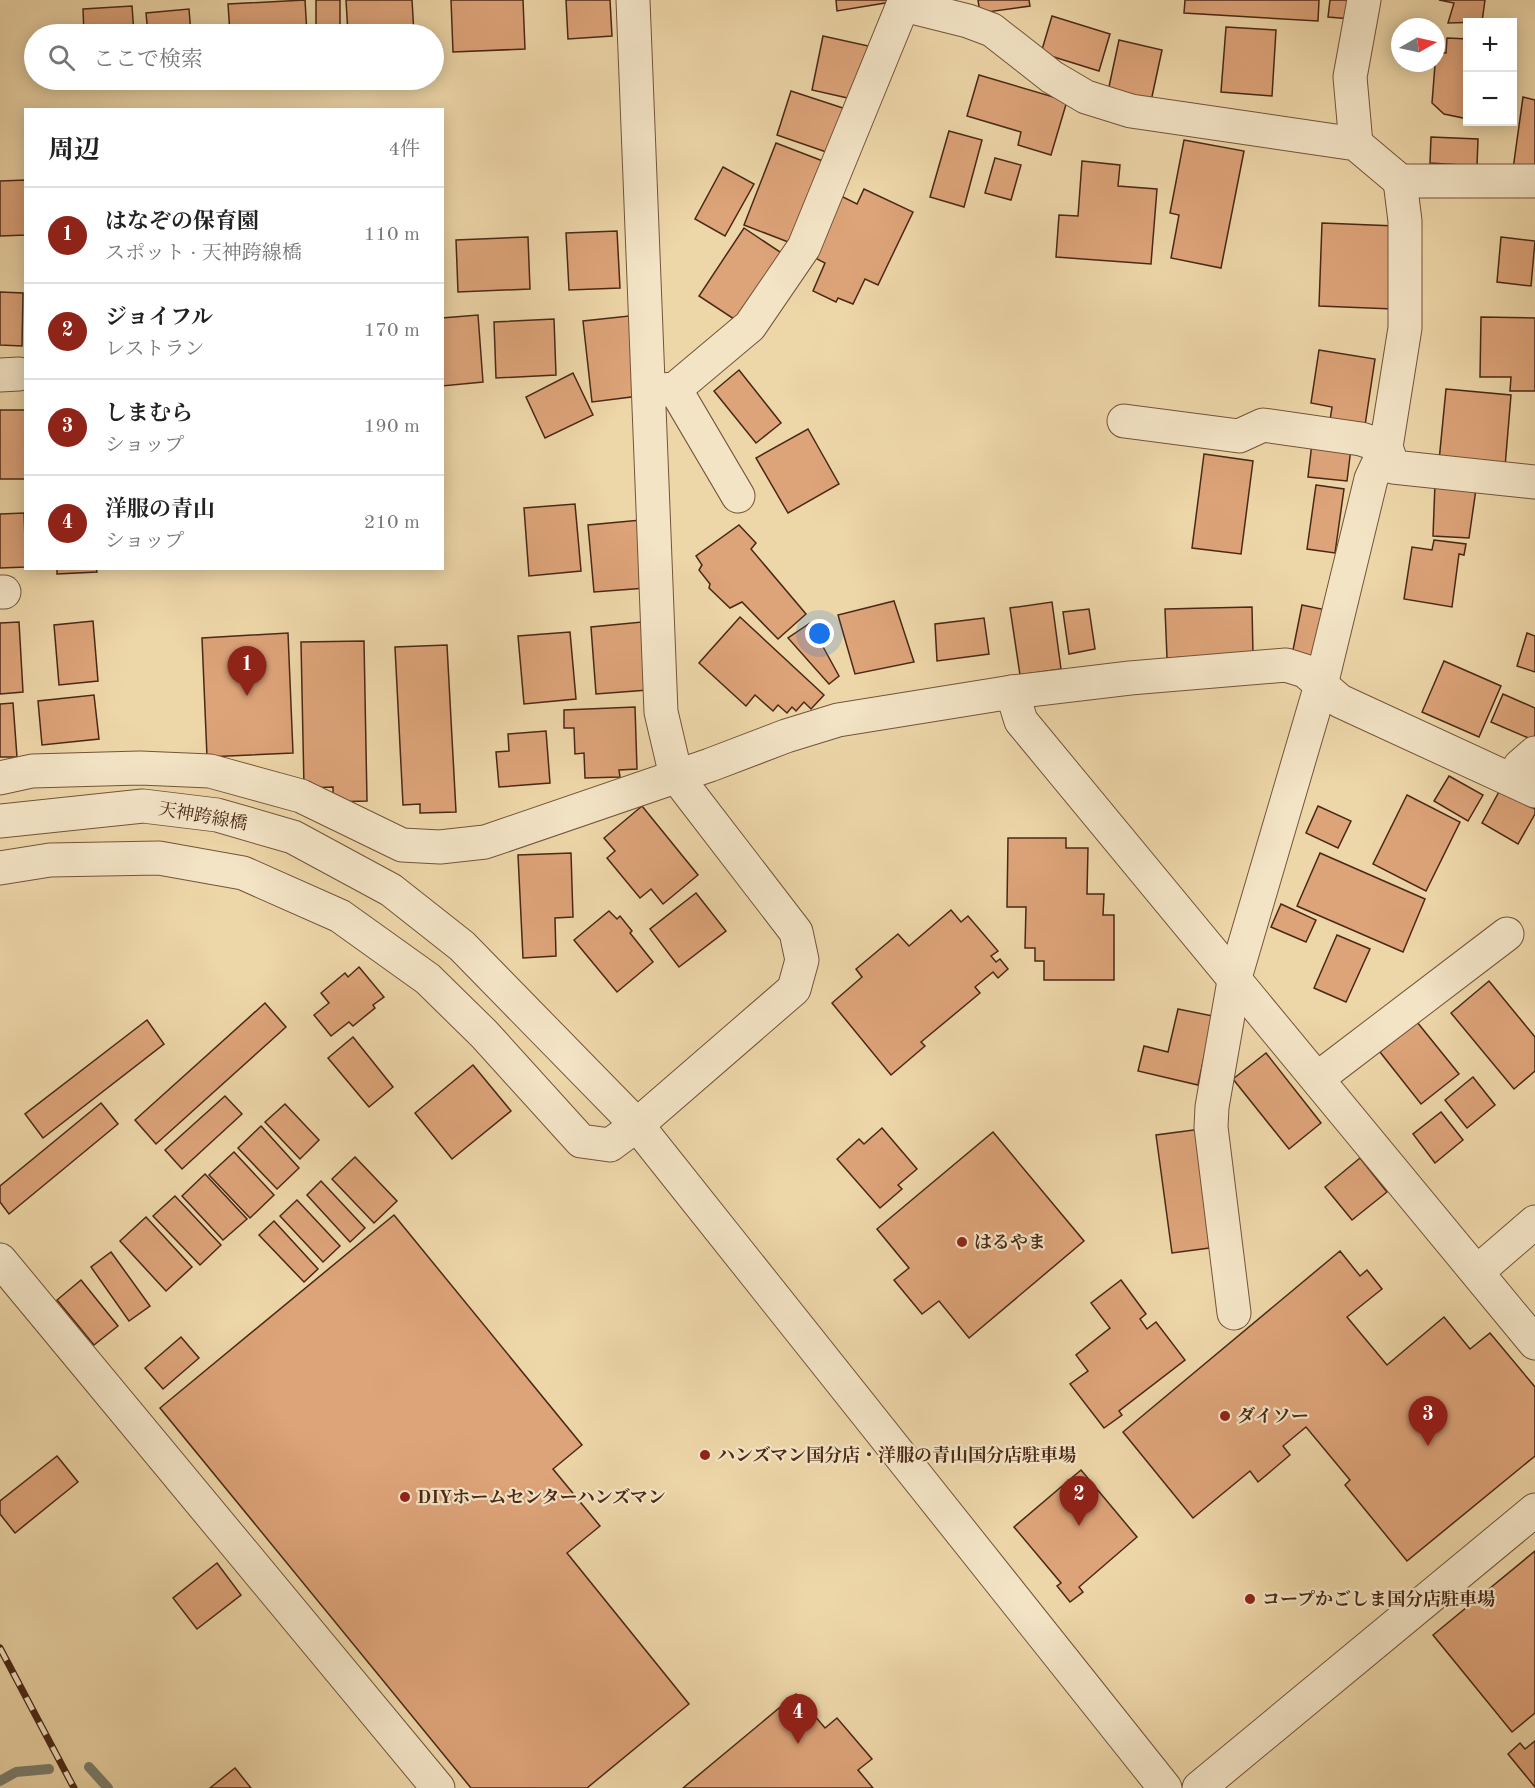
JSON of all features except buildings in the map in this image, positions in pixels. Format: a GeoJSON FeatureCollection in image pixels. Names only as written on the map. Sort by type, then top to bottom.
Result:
{"type":"FeatureCollection","features":[{"type":"Feature","properties":{"kind":"street"},"geometry":{"type":"LineString","coordinates":[[0,868],[50,860],[159,858],[243,873],[340,916],[428,979],[484,1034],[581,1142],[610,1144],[637,1125],[794,989],[802,960],[796,932],[676,776],[661,712],[662,390],[633,0]]}},
{"type":"Feature","properties":{"kind":"street"},"geometry":{"type":"LineString","coordinates":[[662,390],[750,326],[804,247],[905,0],[912,7],[968,21],[992,30],[1052,76],[1086,97],[1131,111],[1356,144],[1400,181],[1535,181]]}},
{"type":"Feature","properties":{"kind":"street"},"geometry":{"type":"LineString","coordinates":[[1356,144],[1350,77],[1364,0]]}},
{"type":"Feature","properties":{"kind":"street"},"geometry":{"type":"LineString","coordinates":[[1234,1313],[1211,1127],[1212,1107],[1234,981],[1321,685],[1371,479],[1386,447],[1405,328],[1405,221],[1400,181]]}},
{"type":"Feature","properties":{"kind":"street"},"geometry":{"type":"LineString","coordinates":[[662,390],[738,496]]}},
{"type":"Feature","properties":{"kind":"street"},"geometry":{"type":"LineString","coordinates":[[1124,421],[1239,436],[1263,425],[1361,439],[1386,447]]}},
{"type":"Feature","properties":{"kind":"street"},"geometry":{"type":"LineString","coordinates":[[1386,447],[1393,467],[1535,482]]}},
{"type":"Feature","properties":{"kind":"street"},"geometry":{"type":"LineString","coordinates":[[0,778],[32,771],[140,768],[210,771],[301,796],[402,845],[440,847],[485,842],[786,736],[838,720],[1012,692],[1130,678],[1286,665],[1305,671],[1340,701],[1524,785]]}},
{"type":"Feature","properties":{"kind":"street"},"geometry":{"type":"LineString","coordinates":[[1012,692],[1021,721],[1535,1343]]}},
{"type":"Feature","properties":{"kind":"street"},"geometry":{"type":"LineString","coordinates":[[1524,785],[1520,766],[1535,753]]}},
{"type":"Feature","properties":{"kind":"street","name":"天神跨線橋"},"geometry":{"type":"LineString","coordinates":[[0,821],[143,806],[217,815],[293,837],[391,890],[462,946],[637,1125],[1165,1788]]}},
{"type":"Feature","properties":{"kind":"street"},"geometry":{"type":"LineString","coordinates":[[1318,1078],[1507,934]]}},
{"type":"Feature","properties":{"kind":"street"},"geometry":{"type":"LineString","coordinates":[[1477,1272],[1535,1222]]}},
{"type":"Feature","properties":{"kind":"street"},"geometry":{"type":"LineString","coordinates":[[0,1260],[438,1788]]}},
{"type":"Feature","properties":{"kind":"street"},"geometry":{"type":"LineString","coordinates":[[1199,1788],[1535,1510]]}},
{"type":"Feature","properties":{"kind":"waterway"},"geometry":{"type":"LineString","coordinates":[[89,1767],[108,1788]]}},
{"type":"Feature","properties":{"kind":"waterway"},"geometry":{"type":"LineString","coordinates":[[0,1781],[16,1772],[49,1769]]}},
{"type":"Feature","properties":{"kind":"railway"},"geometry":{"type":"LineString","coordinates":[[0,1648],[74,1788]]}},
{"type":"Feature","properties":{"kind":"place","name":"はなぞの保育園"},"geometry":{"type":"Point","coordinates":[247,696]}},
{"type":"Feature","properties":{"kind":"place","name":"はるやま"},"geometry":{"type":"Point","coordinates":[962,1242]}},
{"type":"Feature","properties":{"kind":"place","name":"ダイソー"},"geometry":{"type":"Point","coordinates":[1225,1416]}},
{"type":"Feature","properties":{"kind":"place","name":"しまむら"},"geometry":{"type":"Point","coordinates":[1428,1446]}},
{"type":"Feature","properties":{"kind":"place","name":"ハンズマン国分店・洋服の青山国分店駐車場"},"geometry":{"type":"Point","coordinates":[705,1455]}},
{"type":"Feature","properties":{"kind":"place","name":"DIYホームセンターハンズマン"},"geometry":{"type":"Point","coordinates":[405,1497]}},
{"type":"Feature","properties":{"kind":"place","name":"ジョイフル"},"geometry":{"type":"Point","coordinates":[1079,1526]}},
{"type":"Feature","properties":{"kind":"place","name":"コープかごしま国分店駐車場"},"geometry":{"type":"Point","coordinates":[1250,1599]}},
{"type":"Feature","properties":{"kind":"place","name":"洋服の青山"},"geometry":{"type":"Point","coordinates":[798,1744]}}]}
